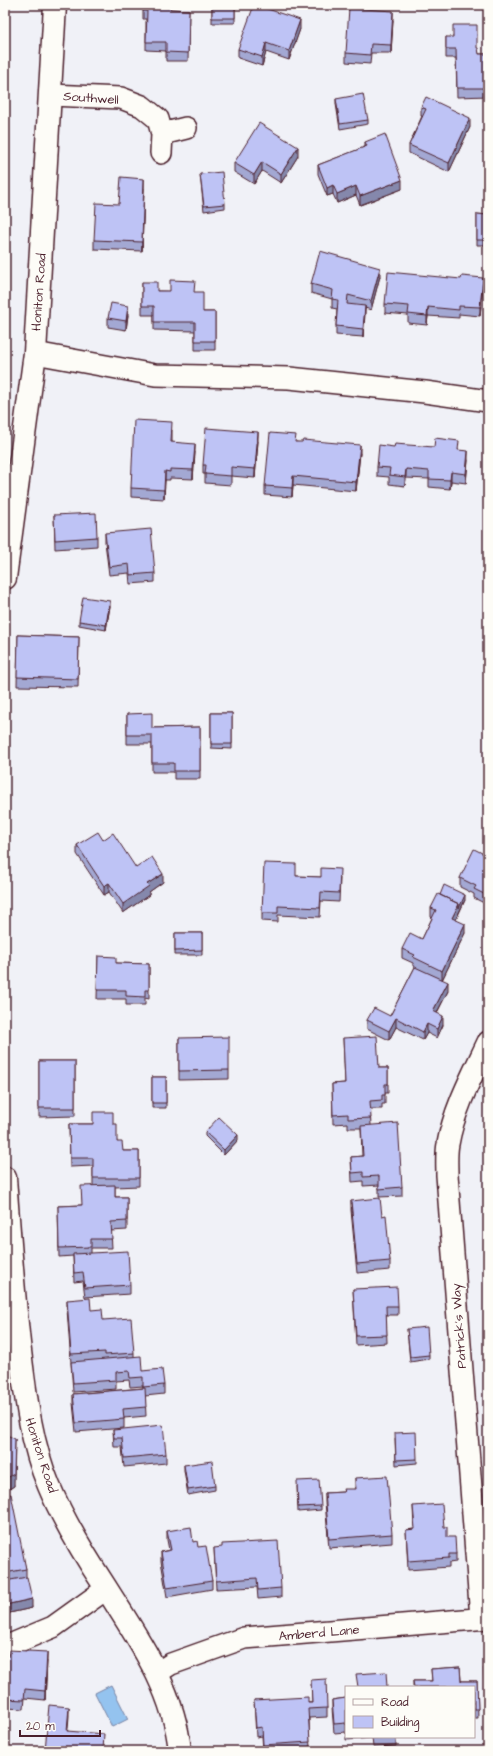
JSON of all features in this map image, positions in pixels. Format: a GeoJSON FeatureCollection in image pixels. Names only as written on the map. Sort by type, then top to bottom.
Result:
{"type":"FeatureCollection","features":[{"type":"Feature","properties":{"kind":"street","name":"Honiton Road"},"geometry":{"type":"LineString","coordinates":[[5,578],[35,352],[55,5]]}},
{"type":"Feature","properties":{"kind":"street","name":"Southwell"},"geometry":{"type":"LineString","coordinates":[[50,95],[121,98],[142,106],[158,119],[161,144],[186,128]]}},
{"type":"Feature","properties":{"kind":"street"},"geometry":{"type":"LineString","coordinates":[[35,352],[155,375],[289,378],[425,392],[488,401]]}},
{"type":"Feature","properties":{"kind":"street","name":"Patrick's Way"},"geometry":{"type":"LineString","coordinates":[[484,1618],[447,1175],[447,1146],[452,1126],[466,1090],[488,1042]]}},
{"type":"Feature","properties":{"kind":"street","name":"Honiton Road"},"geometry":{"type":"LineString","coordinates":[[5,1178],[13,1288],[27,1409],[49,1486],[75,1538],[139,1640],[164,1687],[172,1714],[180,1751]]}},
{"type":"Feature","properties":{"kind":"street"},"geometry":{"type":"LineString","coordinates":[[5,1647],[53,1627],[106,1588]]}},
{"type":"Feature","properties":{"kind":"street","name":"Amberd Lane"},"geometry":{"type":"LineString","coordinates":[[157,1673],[171,1664],[244,1638],[484,1618]]}},
{"type":"Feature","properties":{"kind":"water"},"geometry":{"type":"Polygon","coordinates":[[[111,1685],[128,1719],[112,1727],[95,1693],[111,1685]]]}},
{"type":"Feature","properties":{"kind":"building"},"geometry":{"type":"Polygon","coordinates":[[[143,5],[170,5],[170,9],[189,10],[188,53],[166,52],[166,42],[146,42],[147,11],[143,11],[143,5]]]}},
{"type":"Feature","properties":{"kind":"building"},"geometry":{"type":"Polygon","coordinates":[[[212,5],[235,5],[235,18],[212,18],[212,5]]]}},
{"type":"Feature","properties":{"kind":"building"},"geometry":{"type":"Polygon","coordinates":[[[254,5],[300,20],[289,51],[266,43],[262,57],[238,49],[254,5]]]}},
{"type":"Feature","properties":{"kind":"building"},"geometry":{"type":"Polygon","coordinates":[[[349,8],[393,11],[391,45],[371,44],[370,55],[346,53],[349,8]]]}},
{"type":"Feature","properties":{"kind":"building"},"geometry":{"type":"Polygon","coordinates":[[[453,25],[477,25],[477,48],[479,54],[488,54],[488,88],[457,88],[456,49],[446,49],[446,37],[453,37],[453,25]]]}},
{"type":"Feature","properties":{"kind":"building"},"geometry":{"type":"Polygon","coordinates":[[[363,94],[368,120],[340,124],[336,99],[363,94]]]}},
{"type":"Feature","properties":{"kind":"building"},"geometry":{"type":"Polygon","coordinates":[[[426,97],[470,118],[449,163],[409,145],[426,109],[421,107],[426,97]]]}},
{"type":"Feature","properties":{"kind":"building"},"geometry":{"type":"Polygon","coordinates":[[[259,123],[298,147],[281,174],[262,162],[254,175],[234,163],[259,123]]]}},
{"type":"Feature","properties":{"kind":"building"},"geometry":{"type":"Polygon","coordinates":[[[385,134],[402,180],[360,196],[356,186],[337,194],[333,185],[327,188],[318,165],[367,146],[365,142],[385,134]]]}},
{"type":"Feature","properties":{"kind":"building"},"geometry":{"type":"Polygon","coordinates":[[[222,172],[225,204],[204,206],[200,174],[222,172]]]}},
{"type":"Feature","properties":{"kind":"building"},"geometry":{"type":"Polygon","coordinates":[[[121,177],[144,179],[142,242],[94,240],[96,203],[119,204],[121,177]]]}},
{"type":"Feature","properties":{"kind":"building"},"geometry":{"type":"Polygon","coordinates":[[[477,214],[488,215],[488,240],[477,240],[477,214]]]}},
{"type":"Feature","properties":{"kind":"building"},"geometry":{"type":"Polygon","coordinates":[[[320,251],[380,268],[371,301],[348,295],[347,304],[365,306],[363,329],[336,326],[338,300],[332,299],[333,290],[311,284],[320,251]]]}},
{"type":"Feature","properties":{"kind":"building"},"geometry":{"type":"Polygon","coordinates":[[[388,272],[461,279],[462,276],[483,278],[480,307],[459,306],[459,310],[428,307],[427,316],[408,314],[409,306],[385,304],[388,272]]]}},
{"type":"Feature","properties":{"kind":"building"},"geometry":{"type":"Polygon","coordinates":[[[170,280],[195,281],[194,292],[203,292],[203,312],[215,312],[215,341],[195,341],[195,322],[154,322],[154,306],[142,306],[142,282],[157,282],[157,291],[170,291],[170,280]]]}},
{"type":"Feature","properties":{"kind":"building"},"geometry":{"type":"Polygon","coordinates":[[[111,303],[128,306],[126,321],[108,318],[111,303]]]}},
{"type":"Feature","properties":{"kind":"building"},"geometry":{"type":"Polygon","coordinates":[[[134,420],[172,422],[171,442],[195,444],[193,470],[170,469],[170,472],[165,471],[164,490],[131,488],[134,420]]]}},
{"type":"Feature","properties":{"kind":"building"},"geometry":{"type":"Polygon","coordinates":[[[206,428],[258,432],[255,469],[231,467],[231,476],[205,474],[206,465],[203,465],[206,428]]]}},
{"type":"Feature","properties":{"kind":"building"},"geometry":{"type":"Polygon","coordinates":[[[270,433],[296,435],[295,442],[302,442],[303,440],[360,445],[356,482],[293,476],[292,488],[265,486],[270,433]]]}},
{"type":"Feature","properties":{"kind":"building"},"geometry":{"type":"Polygon","coordinates":[[[435,438],[459,441],[458,450],[468,451],[466,474],[451,472],[450,480],[429,479],[429,471],[406,469],[405,477],[389,475],[390,468],[377,467],[379,445],[394,447],[395,444],[434,447],[435,438]]]}},
{"type":"Feature","properties":{"kind":"building"},"geometry":{"type":"Polygon","coordinates":[[[96,513],[97,537],[55,540],[54,515],[96,513]]]}},
{"type":"Feature","properties":{"kind":"building"},"geometry":{"type":"Polygon","coordinates":[[[151,529],[155,573],[130,575],[129,564],[109,567],[105,533],[151,529]]]}},
{"type":"Feature","properties":{"kind":"building"},"geometry":{"type":"Polygon","coordinates":[[[83,597],[110,601],[106,625],[79,621],[83,597]]]}},
{"type":"Feature","properties":{"kind":"building"},"geometry":{"type":"Polygon","coordinates":[[[18,635],[79,637],[78,679],[17,677],[18,635]]]}},
{"type":"Feature","properties":{"kind":"building"},"geometry":{"type":"Polygon","coordinates":[[[152,713],[152,728],[200,727],[200,771],[174,771],[174,763],[152,763],[152,735],[127,735],[127,714],[152,713]]]}},
{"type":"Feature","properties":{"kind":"building"},"geometry":{"type":"Polygon","coordinates":[[[211,713],[232,713],[232,744],[211,744],[211,713]]]}},
{"type":"Feature","properties":{"kind":"building"},"geometry":{"type":"Polygon","coordinates":[[[98,832],[103,840],[113,833],[136,868],[152,857],[163,874],[147,884],[149,886],[123,904],[109,883],[104,886],[77,845],[98,832]]]}},
{"type":"Feature","properties":{"kind":"building"},"geometry":{"type":"Polygon","coordinates":[[[474,849],[488,856],[488,896],[474,889],[476,886],[460,878],[474,849]]]}},
{"type":"Feature","properties":{"kind":"building"},"geometry":{"type":"Polygon","coordinates":[[[264,863],[296,864],[296,876],[321,877],[321,868],[340,869],[339,893],[321,892],[320,908],[278,906],[278,913],[262,913],[264,863]]]}},
{"type":"Feature","properties":{"kind":"building"},"geometry":{"type":"Polygon","coordinates":[[[444,885],[465,895],[459,908],[459,904],[440,895],[444,885]]]}},
{"type":"Feature","properties":{"kind":"building"},"geometry":{"type":"Polygon","coordinates":[[[438,894],[459,904],[452,918],[465,924],[442,971],[413,957],[415,955],[402,949],[410,933],[422,939],[436,910],[431,908],[438,894]]]}},
{"type":"Feature","properties":{"kind":"building"},"geometry":{"type":"Polygon","coordinates":[[[175,933],[202,933],[202,950],[175,951],[175,933]]]}},
{"type":"Feature","properties":{"kind":"building"},"geometry":{"type":"Polygon","coordinates":[[[98,956],[116,957],[116,963],[149,964],[149,990],[145,990],[145,997],[126,996],[126,990],[97,990],[98,956]]]}},
{"type":"Feature","properties":{"kind":"building"},"geometry":{"type":"Polygon","coordinates":[[[415,967],[448,982],[433,1011],[443,1016],[437,1029],[427,1024],[423,1032],[396,1018],[389,1031],[367,1020],[374,1008],[390,1016],[415,967]]]}},
{"type":"Feature","properties":{"kind":"building"},"geometry":{"type":"Polygon","coordinates":[[[377,1036],[379,1068],[388,1068],[388,1084],[385,1084],[385,1095],[382,1095],[382,1100],[370,1101],[371,1118],[348,1119],[348,1114],[333,1115],[332,1084],[345,1083],[343,1038],[377,1036]]]}},
{"type":"Feature","properties":{"kind":"building"},"geometry":{"type":"Polygon","coordinates":[[[229,1037],[229,1070],[179,1071],[179,1038],[229,1037]]]}},
{"type":"Feature","properties":{"kind":"building"},"geometry":{"type":"Polygon","coordinates":[[[39,1061],[75,1061],[75,1108],[39,1108],[39,1061]]]}},
{"type":"Feature","properties":{"kind":"building"},"geometry":{"type":"Polygon","coordinates":[[[152,1077],[166,1077],[166,1103],[152,1103],[152,1077]]]}},
{"type":"Feature","properties":{"kind":"building"},"geometry":{"type":"Polygon","coordinates":[[[93,1112],[113,1112],[113,1124],[117,1124],[117,1142],[122,1142],[123,1151],[139,1151],[139,1178],[93,1178],[93,1158],[70,1158],[69,1124],[93,1124],[93,1112]]]}},
{"type":"Feature","properties":{"kind":"building"},"geometry":{"type":"Polygon","coordinates":[[[219,1117],[238,1135],[224,1150],[205,1132],[219,1117]]]}},
{"type":"Feature","properties":{"kind":"building"},"geometry":{"type":"Polygon","coordinates":[[[398,1123],[402,1187],[379,1189],[379,1176],[363,1177],[363,1172],[352,1173],[351,1157],[363,1156],[361,1126],[398,1123]]]}},
{"type":"Feature","properties":{"kind":"building"},"geometry":{"type":"Polygon","coordinates":[[[115,1185],[115,1197],[127,1197],[127,1221],[111,1222],[112,1239],[91,1239],[91,1247],[59,1248],[58,1206],[82,1205],[81,1186],[115,1185]]]}},
{"type":"Feature","properties":{"kind":"building"},"geometry":{"type":"Polygon","coordinates":[[[380,1198],[382,1216],[386,1215],[390,1261],[357,1264],[351,1201],[380,1198]]]}},
{"type":"Feature","properties":{"kind":"building"},"geometry":{"type":"Polygon","coordinates":[[[128,1251],[130,1285],[85,1288],[83,1272],[74,1273],[73,1254],[128,1251]]]}},
{"type":"Feature","properties":{"kind":"building"},"geometry":{"type":"Polygon","coordinates":[[[397,1287],[398,1306],[386,1306],[387,1335],[356,1336],[353,1289],[397,1287]]]}},
{"type":"Feature","properties":{"kind":"building"},"geometry":{"type":"Polygon","coordinates":[[[90,1298],[91,1310],[102,1309],[103,1320],[131,1318],[134,1353],[105,1355],[105,1352],[71,1354],[67,1300],[90,1298]]]}},
{"type":"Feature","properties":{"kind":"building"},"geometry":{"type":"Polygon","coordinates":[[[427,1327],[429,1355],[410,1357],[407,1329],[427,1327]]]}},
{"type":"Feature","properties":{"kind":"building"},"geometry":{"type":"Polygon","coordinates":[[[141,1356],[142,1371],[162,1369],[164,1385],[143,1387],[143,1377],[130,1378],[129,1371],[116,1372],[116,1380],[73,1383],[71,1362],[141,1356]]]}},
{"type":"Feature","properties":{"kind":"building"},"geometry":{"type":"Polygon","coordinates":[[[145,1388],[146,1407],[123,1409],[124,1419],[76,1423],[73,1394],[145,1388]]]}},
{"type":"Feature","properties":{"kind":"building"},"geometry":{"type":"Polygon","coordinates":[[[163,1425],[166,1454],[124,1458],[122,1438],[114,1438],[113,1430],[163,1425]]]}},
{"type":"Feature","properties":{"kind":"building"},"geometry":{"type":"Polygon","coordinates":[[[416,1432],[417,1459],[396,1460],[395,1433],[416,1432]]]}},
{"type":"Feature","properties":{"kind":"building"},"geometry":{"type":"Polygon","coordinates":[[[5,1434],[15,1439],[14,1474],[5,1479],[5,1434]]]}},
{"type":"Feature","properties":{"kind":"building"},"geometry":{"type":"Polygon","coordinates":[[[212,1461],[215,1486],[188,1490],[184,1465],[212,1461]]]}},
{"type":"Feature","properties":{"kind":"building"},"geometry":{"type":"Polygon","coordinates":[[[387,1476],[392,1534],[329,1539],[325,1493],[344,1492],[343,1489],[356,1489],[355,1478],[387,1476]]]}},
{"type":"Feature","properties":{"kind":"building"},"geometry":{"type":"Polygon","coordinates":[[[319,1480],[321,1506],[298,1507],[297,1481],[319,1480]]]}},
{"type":"Feature","properties":{"kind":"building"},"geometry":{"type":"Polygon","coordinates":[[[11,1494],[26,1569],[5,1573],[5,1496],[11,1494]]]}},
{"type":"Feature","properties":{"kind":"building"},"geometry":{"type":"Polygon","coordinates":[[[442,1504],[444,1527],[447,1527],[447,1537],[455,1537],[456,1554],[449,1554],[449,1558],[408,1561],[406,1530],[415,1529],[413,1506],[442,1504]]]}},
{"type":"Feature","properties":{"kind":"building"},"geometry":{"type":"Polygon","coordinates":[[[191,1527],[193,1542],[197,1541],[198,1547],[206,1546],[212,1581],[167,1588],[161,1552],[171,1550],[167,1531],[191,1527]]]}},
{"type":"Feature","properties":{"kind":"building"},"geometry":{"type":"Polygon","coordinates":[[[278,1541],[281,1588],[258,1590],[257,1578],[216,1581],[214,1548],[222,1547],[222,1544],[278,1541]]]}},
{"type":"Feature","properties":{"kind":"building"},"geometry":{"type":"Polygon","coordinates":[[[27,1577],[32,1599],[5,1605],[5,1581],[27,1577]]]}},
{"type":"Feature","properties":{"kind":"building"},"geometry":{"type":"Polygon","coordinates":[[[9,1650],[47,1652],[45,1691],[25,1689],[24,1700],[6,1699],[8,1673],[5,1673],[5,1657],[8,1657],[9,1650]]]}},
{"type":"Feature","properties":{"kind":"building"},"geometry":{"type":"Polygon","coordinates":[[[460,1667],[461,1681],[477,1681],[478,1709],[475,1709],[475,1686],[414,1686],[413,1681],[432,1681],[431,1669],[460,1667]]]}},
{"type":"Feature","properties":{"kind":"building"},"geometry":{"type":"Polygon","coordinates":[[[484,1668],[488,1668],[488,1712],[486,1712],[484,1668]]]}},
{"type":"Feature","properties":{"kind":"building"},"geometry":{"type":"Polygon","coordinates":[[[386,1672],[387,1686],[358,1686],[356,1674],[386,1672]]]}},
{"type":"Feature","properties":{"kind":"building"},"geometry":{"type":"Polygon","coordinates":[[[326,1679],[327,1708],[308,1709],[310,1742],[263,1745],[262,1727],[256,1728],[254,1700],[308,1697],[308,1703],[312,1703],[311,1680],[326,1679]]]}},
{"type":"Feature","properties":{"kind":"building"},"geometry":{"type":"Polygon","coordinates":[[[345,1698],[345,1723],[334,1724],[332,1700],[345,1698]]]}},
{"type":"Feature","properties":{"kind":"building"},"geometry":{"type":"Polygon","coordinates":[[[49,1705],[69,1707],[67,1731],[104,1734],[103,1751],[45,1751],[49,1705]]]}}]}
